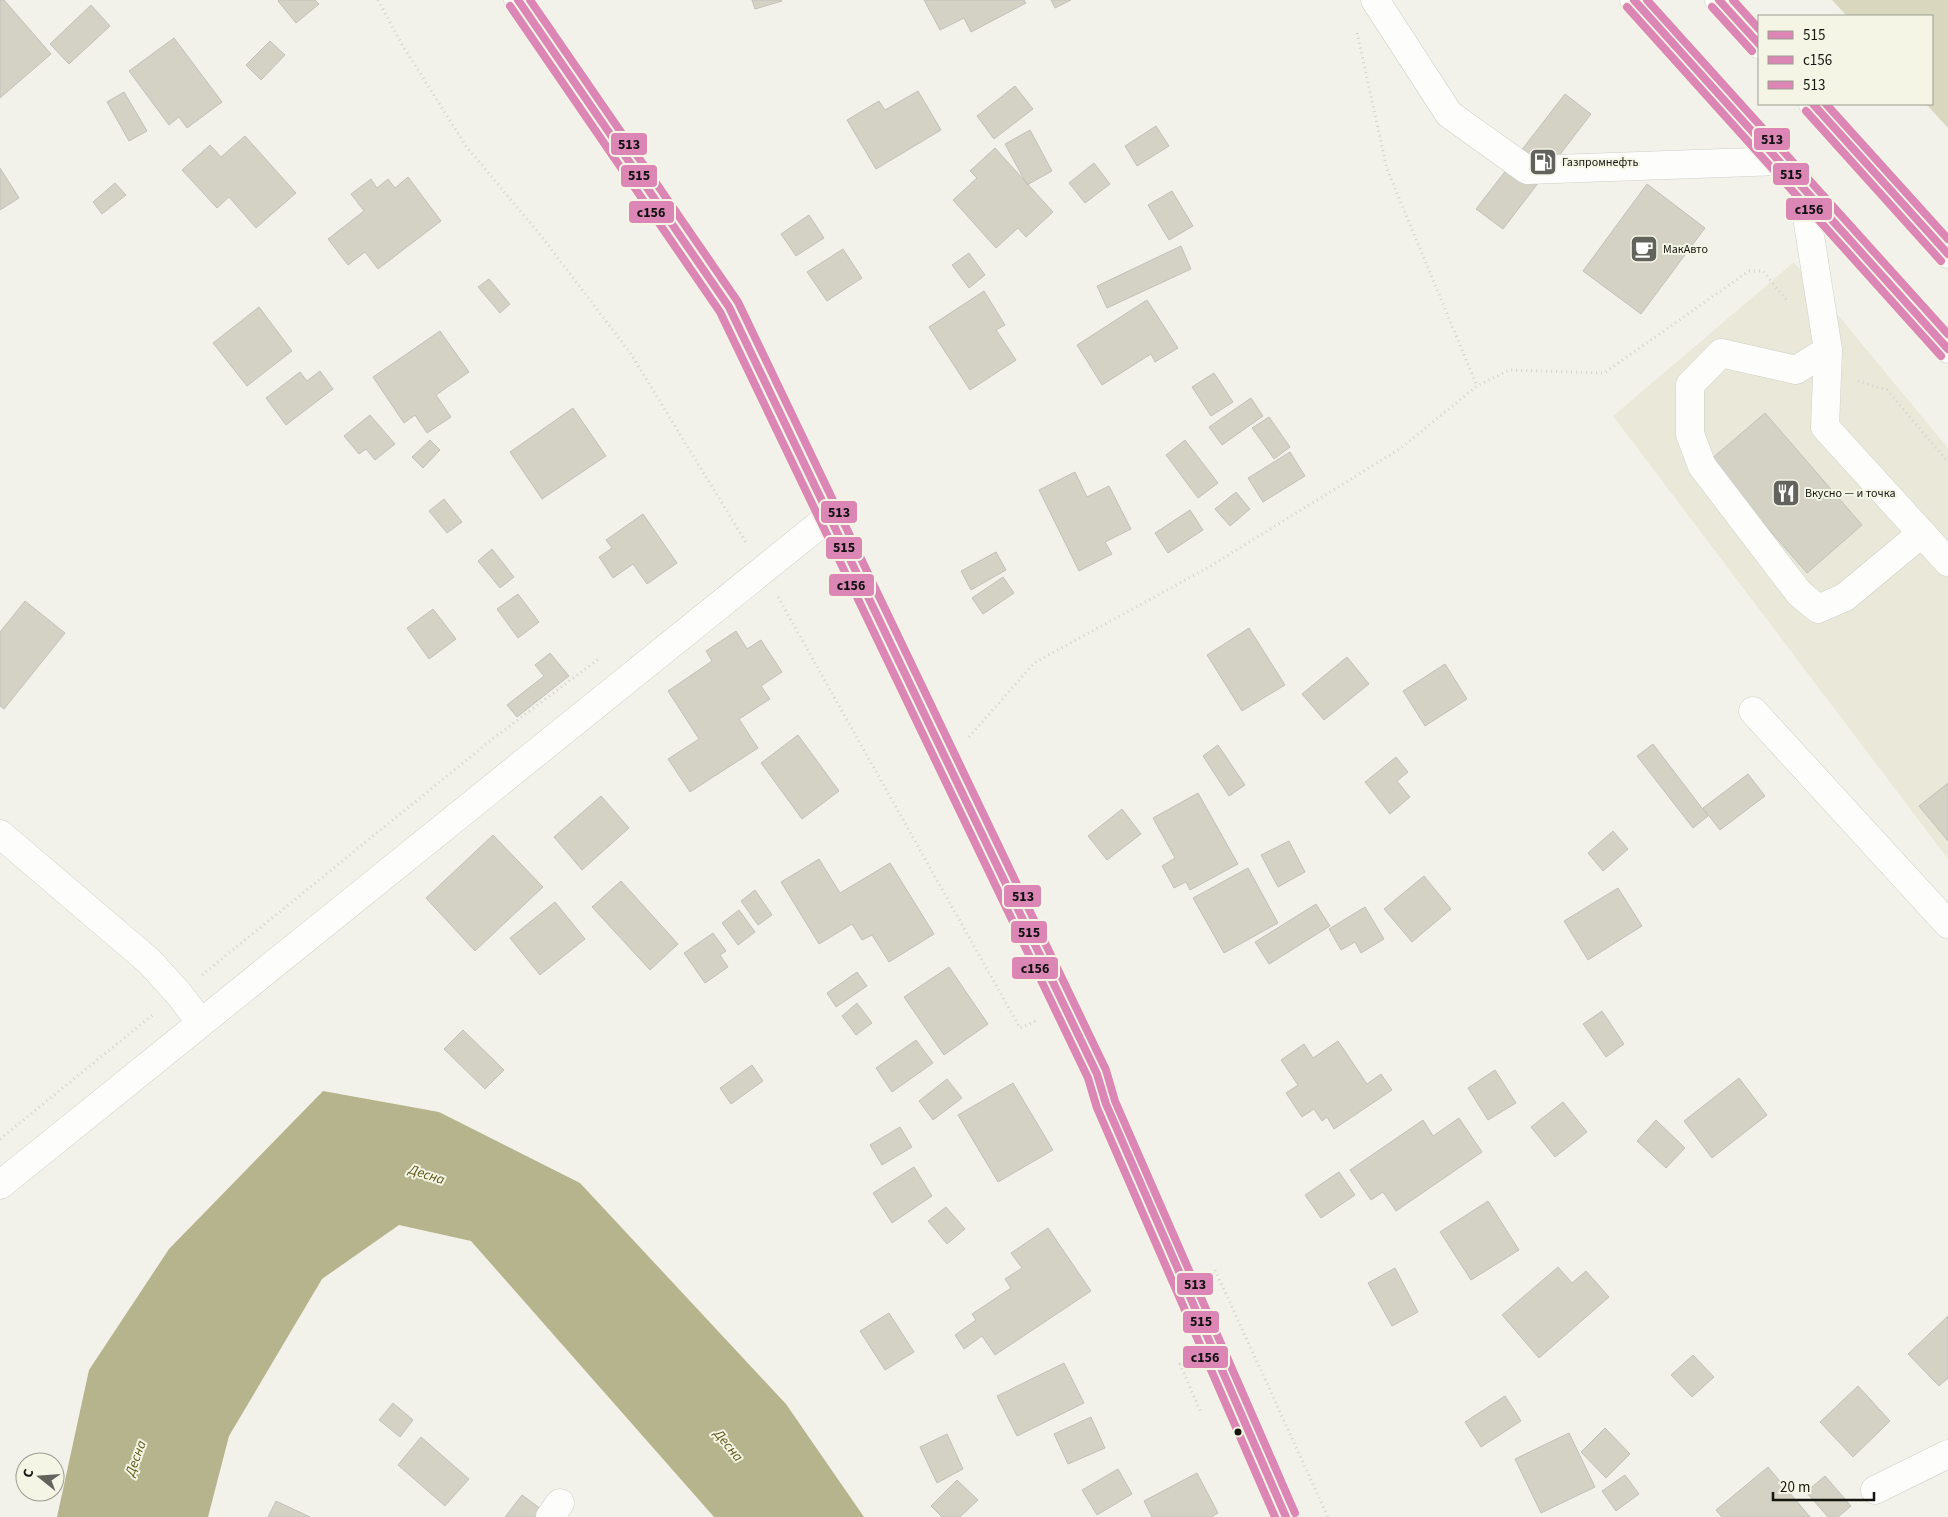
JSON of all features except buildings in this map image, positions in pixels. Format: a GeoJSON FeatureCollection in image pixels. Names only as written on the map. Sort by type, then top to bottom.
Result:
{"type":"FeatureCollection","features":[{"type":"Feature","properties":{"kind":"main road"},"geometry":{"type":"LineString","coordinates":[[518,0],[729,307],[1097,1074],[1106,1104],[1286,1517]]}},
{"type":"Feature","properties":{"kind":"main road"},"geometry":{"type":"LineString","coordinates":[[1634,0],[1948,349]]}},
{"type":"Feature","properties":{"kind":"main road"},"geometry":{"type":"LineString","coordinates":[[1719,0],[1758,43]]}},
{"type":"Feature","properties":{"kind":"main road"},"geometry":{"type":"LineString","coordinates":[[1376,2],[1449,114],[1527,170],[1780,161]]}},
{"type":"Feature","properties":{"kind":"main road"},"geometry":{"type":"LineString","coordinates":[[1814,105],[1948,254]]}},
{"type":"Feature","properties":{"kind":"main road"},"geometry":{"type":"LineString","coordinates":[[1802,185],[1828,350],[1825,427],[1948,562]]}},
{"type":"Feature","properties":{"kind":"main road"},"geometry":{"type":"LineString","coordinates":[[1828,350],[1796,370],[1721,353],[1690,385],[1690,434],[1702,466],[1799,593],[1818,609],[1845,597],[1922,532]]}},
{"type":"Feature","properties":{"kind":"main road"},"geometry":{"type":"LineString","coordinates":[[0,1185],[830,516]]}},
{"type":"Feature","properties":{"kind":"main road"},"geometry":{"type":"LineString","coordinates":[[1753,711],[1948,924]]}},
{"type":"Feature","properties":{"kind":"main road"},"geometry":{"type":"LineString","coordinates":[[0,834],[149,961],[201,1022]]}},
{"type":"Feature","properties":{"kind":"main road"},"geometry":{"type":"LineString","coordinates":[[1875,1490],[1948,1454]]}},
{"type":"Feature","properties":{"kind":"path"},"geometry":{"type":"LineString","coordinates":[[378,0],[400,43],[466,146],[542,236],[631,354],[749,547]]}},
{"type":"Feature","properties":{"kind":"path"},"geometry":{"type":"LineString","coordinates":[[1376,2],[1357,29],[1387,169],[1477,386]]}},
{"type":"Feature","properties":{"kind":"path"},"geometry":{"type":"LineString","coordinates":[[969,738],[1034,663],[1210,567],[1393,454],[1477,386],[1509,370],[1604,373],[1749,271]]}},
{"type":"Feature","properties":{"kind":"path"},"geometry":{"type":"LineString","coordinates":[[0,1139],[495,737],[606,654]]}},
{"type":"Feature","properties":{"kind":"shaded area"},"geometry":{"type":"Polygon","coordinates":[[[1794,262],[1948,448],[1948,859],[1613,416],[1794,262]]]}},
{"type":"Feature","properties":{"kind":"green space"},"geometry":{"type":"Polygon","coordinates":[[[1832,0],[1948,0],[1948,128],[1927,105],[1933,105],[1933,15],[1846,15],[1832,0]]]}},
{"type":"Feature","properties":{"kind":"water","name":"Десна"},"geometry":{"type":"Polygon","coordinates":[[[323,1091],[439,1112],[580,1183],[786,1404],[864,1517],[714,1517],[471,1241],[399,1225],[322,1279],[229,1436],[208,1517],[57,1517],[60,1502],[65,1502],[65,1480],[89,1370],[169,1249],[323,1091]]]}},
{"type":"Feature","properties":{"kind":"transit line","name":"515"},"geometry":{"type":"LineString","coordinates":[[518,0],[729,307],[1097,1074],[1106,1104],[1286,1517]]}},
{"type":"Feature","properties":{"kind":"transit line","name":"513"},"geometry":{"type":"LineString","coordinates":[[530,0],[738,302],[1106,1070],[1115,1101],[1295,1513]]}},
{"type":"Feature","properties":{"kind":"transit line","name":"515"},"geometry":{"type":"LineString","coordinates":[[1634,0],[1948,349]]}},
{"type":"Feature","properties":{"kind":"transit line","name":"513"},"geometry":{"type":"LineString","coordinates":[[1647,0],[1948,334]]}},
{"type":"Feature","properties":{"kind":"transit line","name":"515"},"geometry":{"type":"LineString","coordinates":[[1719,0],[1758,43]]}},
{"type":"Feature","properties":{"kind":"transit line","name":"513"},"geometry":{"type":"LineString","coordinates":[[1733,0],[1758,28]]}},
{"type":"Feature","properties":{"kind":"transit line","name":"с156"},"geometry":{"type":"LineString","coordinates":[[510,6],[720,312],[1088,1078],[1097,1108],[1275,1517]]}},
{"type":"Feature","properties":{"kind":"transit line","name":"с156"},"geometry":{"type":"LineString","coordinates":[[1627,7],[1941,356]]}},
{"type":"Feature","properties":{"kind":"transit line","name":"с156"},"geometry":{"type":"LineString","coordinates":[[1712,7],[1752,51]]}},
{"type":"Feature","properties":{"kind":"transit line","name":"515"},"geometry":{"type":"LineString","coordinates":[[1814,105],[1948,254]]}},
{"type":"Feature","properties":{"kind":"transit line","name":"513"},"geometry":{"type":"LineString","coordinates":[[1827,105],[1948,239]]}},
{"type":"Feature","properties":{"kind":"transit line","name":"с156"},"geometry":{"type":"LineString","coordinates":[[1806,111],[1941,261]]}},
{"type":"Feature","properties":{"kind":"place","name":"Газпромнефть"},"geometry":{"type":"Point","coordinates":[1543,162]}},
{"type":"Feature","properties":{"kind":"place","name":"МакАвто"},"geometry":{"type":"Point","coordinates":[1644,249]}},
{"type":"Feature","properties":{"kind":"place","name":"Вкусно — и точка"},"geometry":{"type":"Point","coordinates":[1786,493]}}]}
